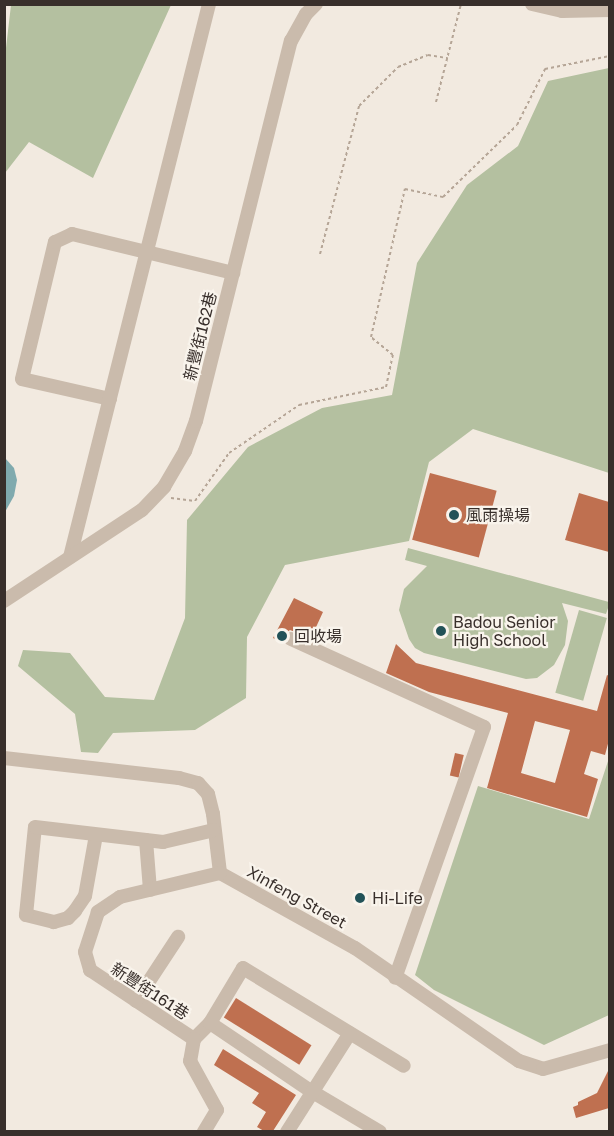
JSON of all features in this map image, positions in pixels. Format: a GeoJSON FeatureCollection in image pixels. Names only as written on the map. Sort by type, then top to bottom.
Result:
{"type":"FeatureCollection","features":[{"type":"Feature","properties":{"kind":"street"},"geometry":{"type":"LineString","coordinates":[[70,557],[209,4]]}},
{"type":"Feature","properties":{"kind":"street","name":"新豐街162巷"},"geometry":{"type":"LineString","coordinates":[[4,601],[142,510],[164,487],[185,451],[196,421],[291,41],[306,14],[316,4]]}},
{"type":"Feature","properties":{"kind":"street"},"geometry":{"type":"LineString","coordinates":[[532,4],[562,12],[596,8],[609,10]]}},
{"type":"Feature","properties":{"kind":"street"},"geometry":{"type":"LineString","coordinates":[[110,399],[22,379],[55,242],[72,234],[233,273]]}},
{"type":"Feature","properties":{"kind":"street"},"geometry":{"type":"LineString","coordinates":[[291,639],[484,727],[395,978]]}},
{"type":"Feature","properties":{"kind":"street"},"geometry":{"type":"LineString","coordinates":[[4,758],[180,778],[198,783],[208,795],[220,873]]}},
{"type":"Feature","properties":{"kind":"street"},"geometry":{"type":"LineString","coordinates":[[96,835],[85,896],[75,911],[68,918],[54,922],[26,915],[35,827],[163,842],[214,830]]}},
{"type":"Feature","properties":{"kind":"street"},"geometry":{"type":"LineString","coordinates":[[146,840],[150,890]]}},
{"type":"Feature","properties":{"kind":"street","name":"Xinfeng Street"},"geometry":{"type":"LineString","coordinates":[[220,873],[356,948],[395,978],[519,1061],[543,1069],[609,1050]]}},
{"type":"Feature","properties":{"kind":"street","name":"新豐街161巷"},"geometry":{"type":"LineString","coordinates":[[220,873],[120,897],[98,912],[85,952],[90,970],[194,1039],[210,1023],[311,1091],[380,1131]]}},
{"type":"Feature","properties":{"kind":"street"},"geometry":{"type":"LineString","coordinates":[[136,1001],[178,937]]}},
{"type":"Feature","properties":{"kind":"street"},"geometry":{"type":"LineString","coordinates":[[210,1023],[243,968],[404,1066]]}},
{"type":"Feature","properties":{"kind":"street"},"geometry":{"type":"LineString","coordinates":[[287,1131],[350,1033]]}},
{"type":"Feature","properties":{"kind":"street"},"geometry":{"type":"LineString","coordinates":[[194,1039],[190,1061],[217,1110],[204,1131]]}},
{"type":"Feature","properties":{"kind":"path"},"geometry":{"type":"LineString","coordinates":[[436,102],[461,4]]}},
{"type":"Feature","properties":{"kind":"path"},"geometry":{"type":"LineString","coordinates":[[320,254],[359,106],[398,68],[428,55],[448,58]]}},
{"type":"Feature","properties":{"kind":"path"},"geometry":{"type":"LineString","coordinates":[[157,495],[195,501],[229,453],[300,405],[386,387],[393,355],[371,337],[405,189],[443,197],[517,125],[545,69],[609,56]]}},
{"type":"Feature","properties":{"kind":"green space"},"geometry":{"type":"Polygon","coordinates":[[[11,5],[171,5],[93,178],[29,142],[5,173],[4,65],[11,5]]]}},
{"type":"Feature","properties":{"kind":"green space"},"geometry":{"type":"Polygon","coordinates":[[[609,68],[609,473],[473,429],[429,462],[409,541],[285,565],[247,637],[246,698],[195,730],[113,733],[98,753],[81,752],[75,714],[18,666],[23,650],[70,653],[105,697],[154,700],[185,618],[187,520],[248,447],[322,408],[392,395],[417,263],[467,185],[518,146],[548,81],[609,68]]]}},
{"type":"Feature","properties":{"kind":"green space"},"geometry":{"type":"Polygon","coordinates":[[[408,548],[609,602],[609,605],[606,614],[562,603],[568,621],[565,645],[554,665],[537,678],[526,679],[424,653],[415,648],[409,639],[399,610],[404,589],[427,566],[405,560],[408,548]]]}},
{"type":"Feature","properties":{"kind":"green space"},"geometry":{"type":"Polygon","coordinates":[[[579,610],[607,618],[583,701],[555,693],[579,610]]]}},
{"type":"Feature","properties":{"kind":"green space"},"geometry":{"type":"Polygon","coordinates":[[[609,758],[609,1015],[544,1045],[434,990],[415,975],[478,786],[589,819],[609,758]]]}},
{"type":"Feature","properties":{"kind":"water"},"geometry":{"type":"Polygon","coordinates":[[[5,458],[14,468],[17,480],[14,496],[5,512],[5,458]]]}},
{"type":"Feature","properties":{"kind":"building","name":"風雨操場"},"geometry":{"type":"Polygon","coordinates":[[[430,473],[497,491],[479,558],[412,540],[430,473]]]}},
{"type":"Feature","properties":{"kind":"building"},"geometry":{"type":"Polygon","coordinates":[[[579,493],[609,502],[609,552],[565,540],[579,493]]]}},
{"type":"Feature","properties":{"kind":"building"},"geometry":{"type":"Polygon","coordinates":[[[294,598],[323,612],[311,638],[290,630],[283,635],[283,643],[273,638],[294,598]]]}},
{"type":"Feature","properties":{"kind":"building"},"geometry":{"type":"Polygon","coordinates":[[[396,644],[416,663],[597,711],[607,675],[609,676],[609,740],[605,755],[591,751],[584,774],[598,779],[587,817],[487,788],[508,713],[429,692],[386,673],[396,644]],[[535,721],[521,773],[555,783],[570,730],[535,721]]]}},
{"type":"Feature","properties":{"kind":"building"},"geometry":{"type":"Polygon","coordinates":[[[455,753],[464,755],[459,777],[450,775],[455,753]]]}},
{"type":"Feature","properties":{"kind":"building"},"geometry":{"type":"Polygon","coordinates":[[[236,998],[311,1045],[299,1065],[224,1018],[236,998]]]}},
{"type":"Feature","properties":{"kind":"building"},"geometry":{"type":"Polygon","coordinates":[[[223,1049],[296,1095],[273,1131],[264,1131],[257,1127],[266,1112],[252,1103],[259,1093],[214,1065],[223,1049]]]}},
{"type":"Feature","properties":{"kind":"building"},"geometry":{"type":"Polygon","coordinates":[[[609,1069],[609,1108],[576,1118],[573,1107],[597,1093],[609,1069]]]}},
{"type":"Feature","properties":{"kind":"place","name":"風雨操場"},"geometry":{"type":"Point","coordinates":[454,515]}},
{"type":"Feature","properties":{"kind":"place","name":"Badou Senior High School"},"geometry":{"type":"Point","coordinates":[441,631]}},
{"type":"Feature","properties":{"kind":"place","name":"回收場"},"geometry":{"type":"Point","coordinates":[282,636]}},
{"type":"Feature","properties":{"kind":"place","name":"Hi-Life"},"geometry":{"type":"Point","coordinates":[360,898]}}]}
